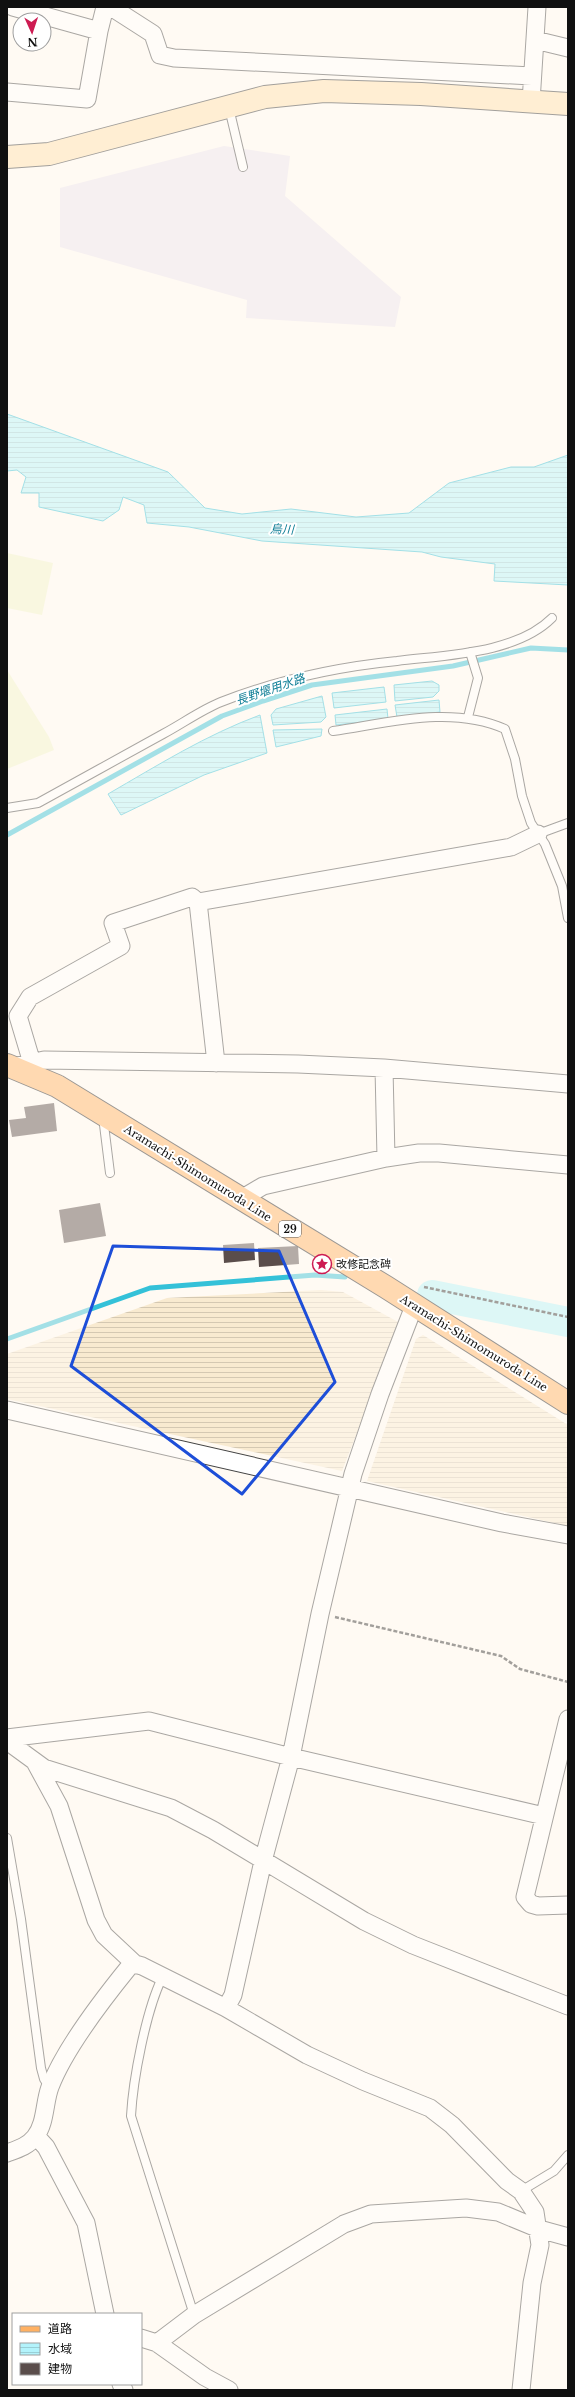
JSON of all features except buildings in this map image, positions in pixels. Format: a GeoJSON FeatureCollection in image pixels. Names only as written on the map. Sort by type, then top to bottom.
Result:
{"type":"FeatureCollection","features":[{"type":"Feature","properties":{"kind":"main road","name":"Aramachi-Shimomuroda Line"},"geometry":{"type":"LineString","coordinates":[[17,1065],[57,1086],[241,1199],[418,1296],[568,1403]]}},
{"type":"Feature","properties":{"kind":"street"},"geometry":{"type":"LineString","coordinates":[[13,7],[99,31]]}},
{"type":"Feature","properties":{"kind":"street"},"geometry":{"type":"LineString","coordinates":[[7,92],[87,99],[99,31],[105,7]]}},
{"type":"Feature","properties":{"kind":"street"},"geometry":{"type":"LineString","coordinates":[[111,7],[153,34],[160,55],[174,58],[532,76]]}},
{"type":"Feature","properties":{"kind":"street"},"geometry":{"type":"LineString","coordinates":[[531,102],[537,7]]}},
{"type":"Feature","properties":{"kind":"street"},"geometry":{"type":"LineString","coordinates":[[535,40],[568,48]]}},
{"type":"Feature","properties":{"kind":"street"},"geometry":{"type":"LineString","coordinates":[[7,157],[56,152],[265,97],[324,91],[421,94],[568,104]]}},
{"type":"Feature","properties":{"kind":"street"},"geometry":{"type":"LineString","coordinates":[[198,902],[511,847],[538,834]]}},
{"type":"Feature","properties":{"kind":"street"},"geometry":{"type":"LineString","coordinates":[[216,1063],[198,902],[192,897],[113,923],[122,946],[30,997],[18,1016],[17,1065],[44,1060],[384,1068],[568,1084]]}},
{"type":"Feature","properties":{"kind":"street"},"geometry":{"type":"LineString","coordinates":[[384,1068],[386,1158]]}},
{"type":"Feature","properties":{"kind":"street"},"geometry":{"type":"LineString","coordinates":[[241,1199],[263,1186],[386,1158],[419,1153],[439,1153],[568,1164]]}},
{"type":"Feature","properties":{"kind":"street"},"geometry":{"type":"LineString","coordinates":[[226,2008],[232,1996],[263,1861],[291,1757],[320,1614],[350,1488],[380,1394],[418,1296]]}},
{"type":"Feature","properties":{"kind":"street"},"geometry":{"type":"LineString","coordinates":[[7,1410],[502,1523],[568,1535]]}},
{"type":"Feature","properties":{"kind":"street"},"geometry":{"type":"LineString","coordinates":[[568,1719],[525,1897],[531,1904],[538,1906],[568,1905]]}},
{"type":"Feature","properties":{"kind":"street"},"geometry":{"type":"LineString","coordinates":[[7,1738],[149,1722],[544,1816]]}},
{"type":"Feature","properties":{"kind":"street"},"geometry":{"type":"LineString","coordinates":[[7,1741],[44,1768],[171,1808],[364,1921],[413,1945],[568,2006]]}},
{"type":"Feature","properties":{"kind":"street"},"geometry":{"type":"LineString","coordinates":[[34,1760],[59,1806],[96,1920],[104,1935],[135,1964],[226,2008],[307,2055],[363,2081],[430,2108],[452,2125],[507,2182],[521,2191],[535,2212],[539,2229],[540,2245],[532,2283],[521,2390]]}},
{"type":"Feature","properties":{"kind":"street"},"geometry":{"type":"LineString","coordinates":[[7,2153],[29,2144],[36,2136],[40,2129],[50,2088],[65,2056],[116,1983],[129,1967],[135,1964]]}},
{"type":"Feature","properties":{"kind":"street"},"geometry":{"type":"LineString","coordinates":[[36,2136],[46,2147],[86,2223],[105,2313]]}},
{"type":"Feature","properties":{"kind":"street"},"geometry":{"type":"LineString","coordinates":[[157,2344],[194,2315],[344,2224],[371,2214],[429,2209],[466,2208],[498,2212],[539,2229],[568,2237]]}},
{"type":"Feature","properties":{"kind":"street"},"geometry":{"type":"LineString","coordinates":[[142,2338],[157,2344],[205,2377],[229,2390]]}},
{"type":"Feature","properties":{"kind":"lane"},"geometry":{"type":"LineString","coordinates":[[228,106],[243,167]]}},
{"type":"Feature","properties":{"kind":"lane"},"geometry":{"type":"LineString","coordinates":[[7,808],[38,803],[220,703],[253,691],[308,675],[364,665],[471,654],[525,638],[552,618]]}},
{"type":"Feature","properties":{"kind":"lane"},"geometry":{"type":"LineString","coordinates":[[468,717],[478,678],[471,654]]}},
{"type":"Feature","properties":{"kind":"lane"},"geometry":{"type":"LineString","coordinates":[[333,731],[441,716],[468,717],[500,726],[505,729],[508,734],[522,796],[531,823],[545,844],[562,886],[568,918]]}},
{"type":"Feature","properties":{"kind":"lane"},"geometry":{"type":"LineString","coordinates":[[538,834],[568,823]]}},
{"type":"Feature","properties":{"kind":"lane"},"geometry":{"type":"LineString","coordinates":[[103,1114],[110,1173]]}},
{"type":"Feature","properties":{"kind":"lane"},"geometry":{"type":"LineString","coordinates":[[7,1838],[21,1918],[41,2068],[44,2079],[50,2088]]}},
{"type":"Feature","properties":{"kind":"lane"},"geometry":{"type":"LineString","coordinates":[[162,1978],[158,1987],[142,2047],[133,2094],[132,2116],[194,2315]]}},
{"type":"Feature","properties":{"kind":"lane"},"geometry":{"type":"LineString","coordinates":[[521,2191],[554,2172],[568,2155]]}},
{"type":"Feature","properties":{"kind":"path"},"geometry":{"type":"LineString","coordinates":[[418,1296],[568,1317]]}},
{"type":"Feature","properties":{"kind":"path"},"geometry":{"type":"LineString","coordinates":[[320,1614],[501,1656],[520,1669],[568,1682]]}},
{"type":"Feature","properties":{"kind":"highlighted area"},"geometry":{"type":"Polygon","coordinates":[[[113,1246],[279,1251],[335,1382],[242,1494],[71,1366],[113,1246]]]}},
{"type":"Feature","properties":{"kind":"shaded area"},"geometry":{"type":"Polygon","coordinates":[[[224,146],[290,156],[285,196],[401,297],[395,327],[246,318],[247,300],[60,247],[60,188],[224,146]]]}},
{"type":"Feature","properties":{"kind":"shaded area"},"geometry":{"type":"Polygon","coordinates":[[[321,1290],[343,1292],[400,1323],[342,1471],[7,1399],[7,1354],[167,1298],[321,1290]]]}},
{"type":"Feature","properties":{"kind":"shaded area"},"geometry":{"type":"Polygon","coordinates":[[[423,1335],[568,1425],[568,1526],[367,1481],[416,1339],[423,1335]]]}},
{"type":"Feature","properties":{"kind":"green space"},"geometry":{"type":"Polygon","coordinates":[[[7,553],[53,563],[42,615],[7,608],[7,553]]]}},
{"type":"Feature","properties":{"kind":"green space"},"geometry":{"type":"Polygon","coordinates":[[[7,670],[49,737],[54,750],[7,769],[7,670]]]}},
{"type":"Feature","properties":{"kind":"water","name":"烏川"},"geometry":{"type":"Polygon","coordinates":[[[7,414],[168,472],[205,508],[242,514],[291,509],[356,517],[409,513],[449,483],[511,467],[534,467],[568,455],[568,585],[494,581],[495,564],[441,557],[422,552],[262,541],[189,527],[147,523],[144,505],[123,497],[119,510],[103,521],[39,507],[39,493],[21,493],[26,477],[17,470],[7,471],[7,414]]]}},
{"type":"Feature","properties":{"kind":"water"},"geometry":{"type":"Polygon","coordinates":[[[432,681],[439,685],[439,691],[433,697],[395,701],[394,685],[432,681]]]}},
{"type":"Feature","properties":{"kind":"water"},"geometry":{"type":"Polygon","coordinates":[[[384,687],[386,702],[334,708],[332,693],[384,687]]]}},
{"type":"Feature","properties":{"kind":"water"},"geometry":{"type":"Polygon","coordinates":[[[322,696],[326,717],[321,722],[273,725],[271,715],[276,709],[322,696]]]}},
{"type":"Feature","properties":{"kind":"water"},"geometry":{"type":"Polygon","coordinates":[[[439,700],[440,712],[397,717],[395,705],[439,700]]]}},
{"type":"Feature","properties":{"kind":"water"},"geometry":{"type":"Polygon","coordinates":[[[387,709],[388,719],[336,725],[335,715],[387,709]]]}},
{"type":"Feature","properties":{"kind":"water"},"geometry":{"type":"Polygon","coordinates":[[[260,715],[267,753],[204,775],[121,815],[108,794],[201,741],[260,715]]]}},
{"type":"Feature","properties":{"kind":"water"},"geometry":{"type":"Polygon","coordinates":[[[322,729],[321,736],[276,747],[273,730],[322,729]]]}},
{"type":"Feature","properties":{"kind":"waterway","name":"長野堰用水路"},"geometry":{"type":"LineString","coordinates":[[7,835],[222,716],[263,701],[312,685],[453,666],[531,648],[568,650]]}},
{"type":"Feature","properties":{"kind":"waterway"},"geometry":{"type":"LineString","coordinates":[[7,1339],[150,1288],[315,1275],[345,1277]]}},
{"type":"Feature","properties":{"kind":"waterway"},"geometry":{"type":"LineString","coordinates":[[432,1295],[568,1322]]}},
{"type":"Feature","properties":{"kind":"place","name":"改修記念碑"},"geometry":{"type":"Point","coordinates":[322,1264]}}]}
